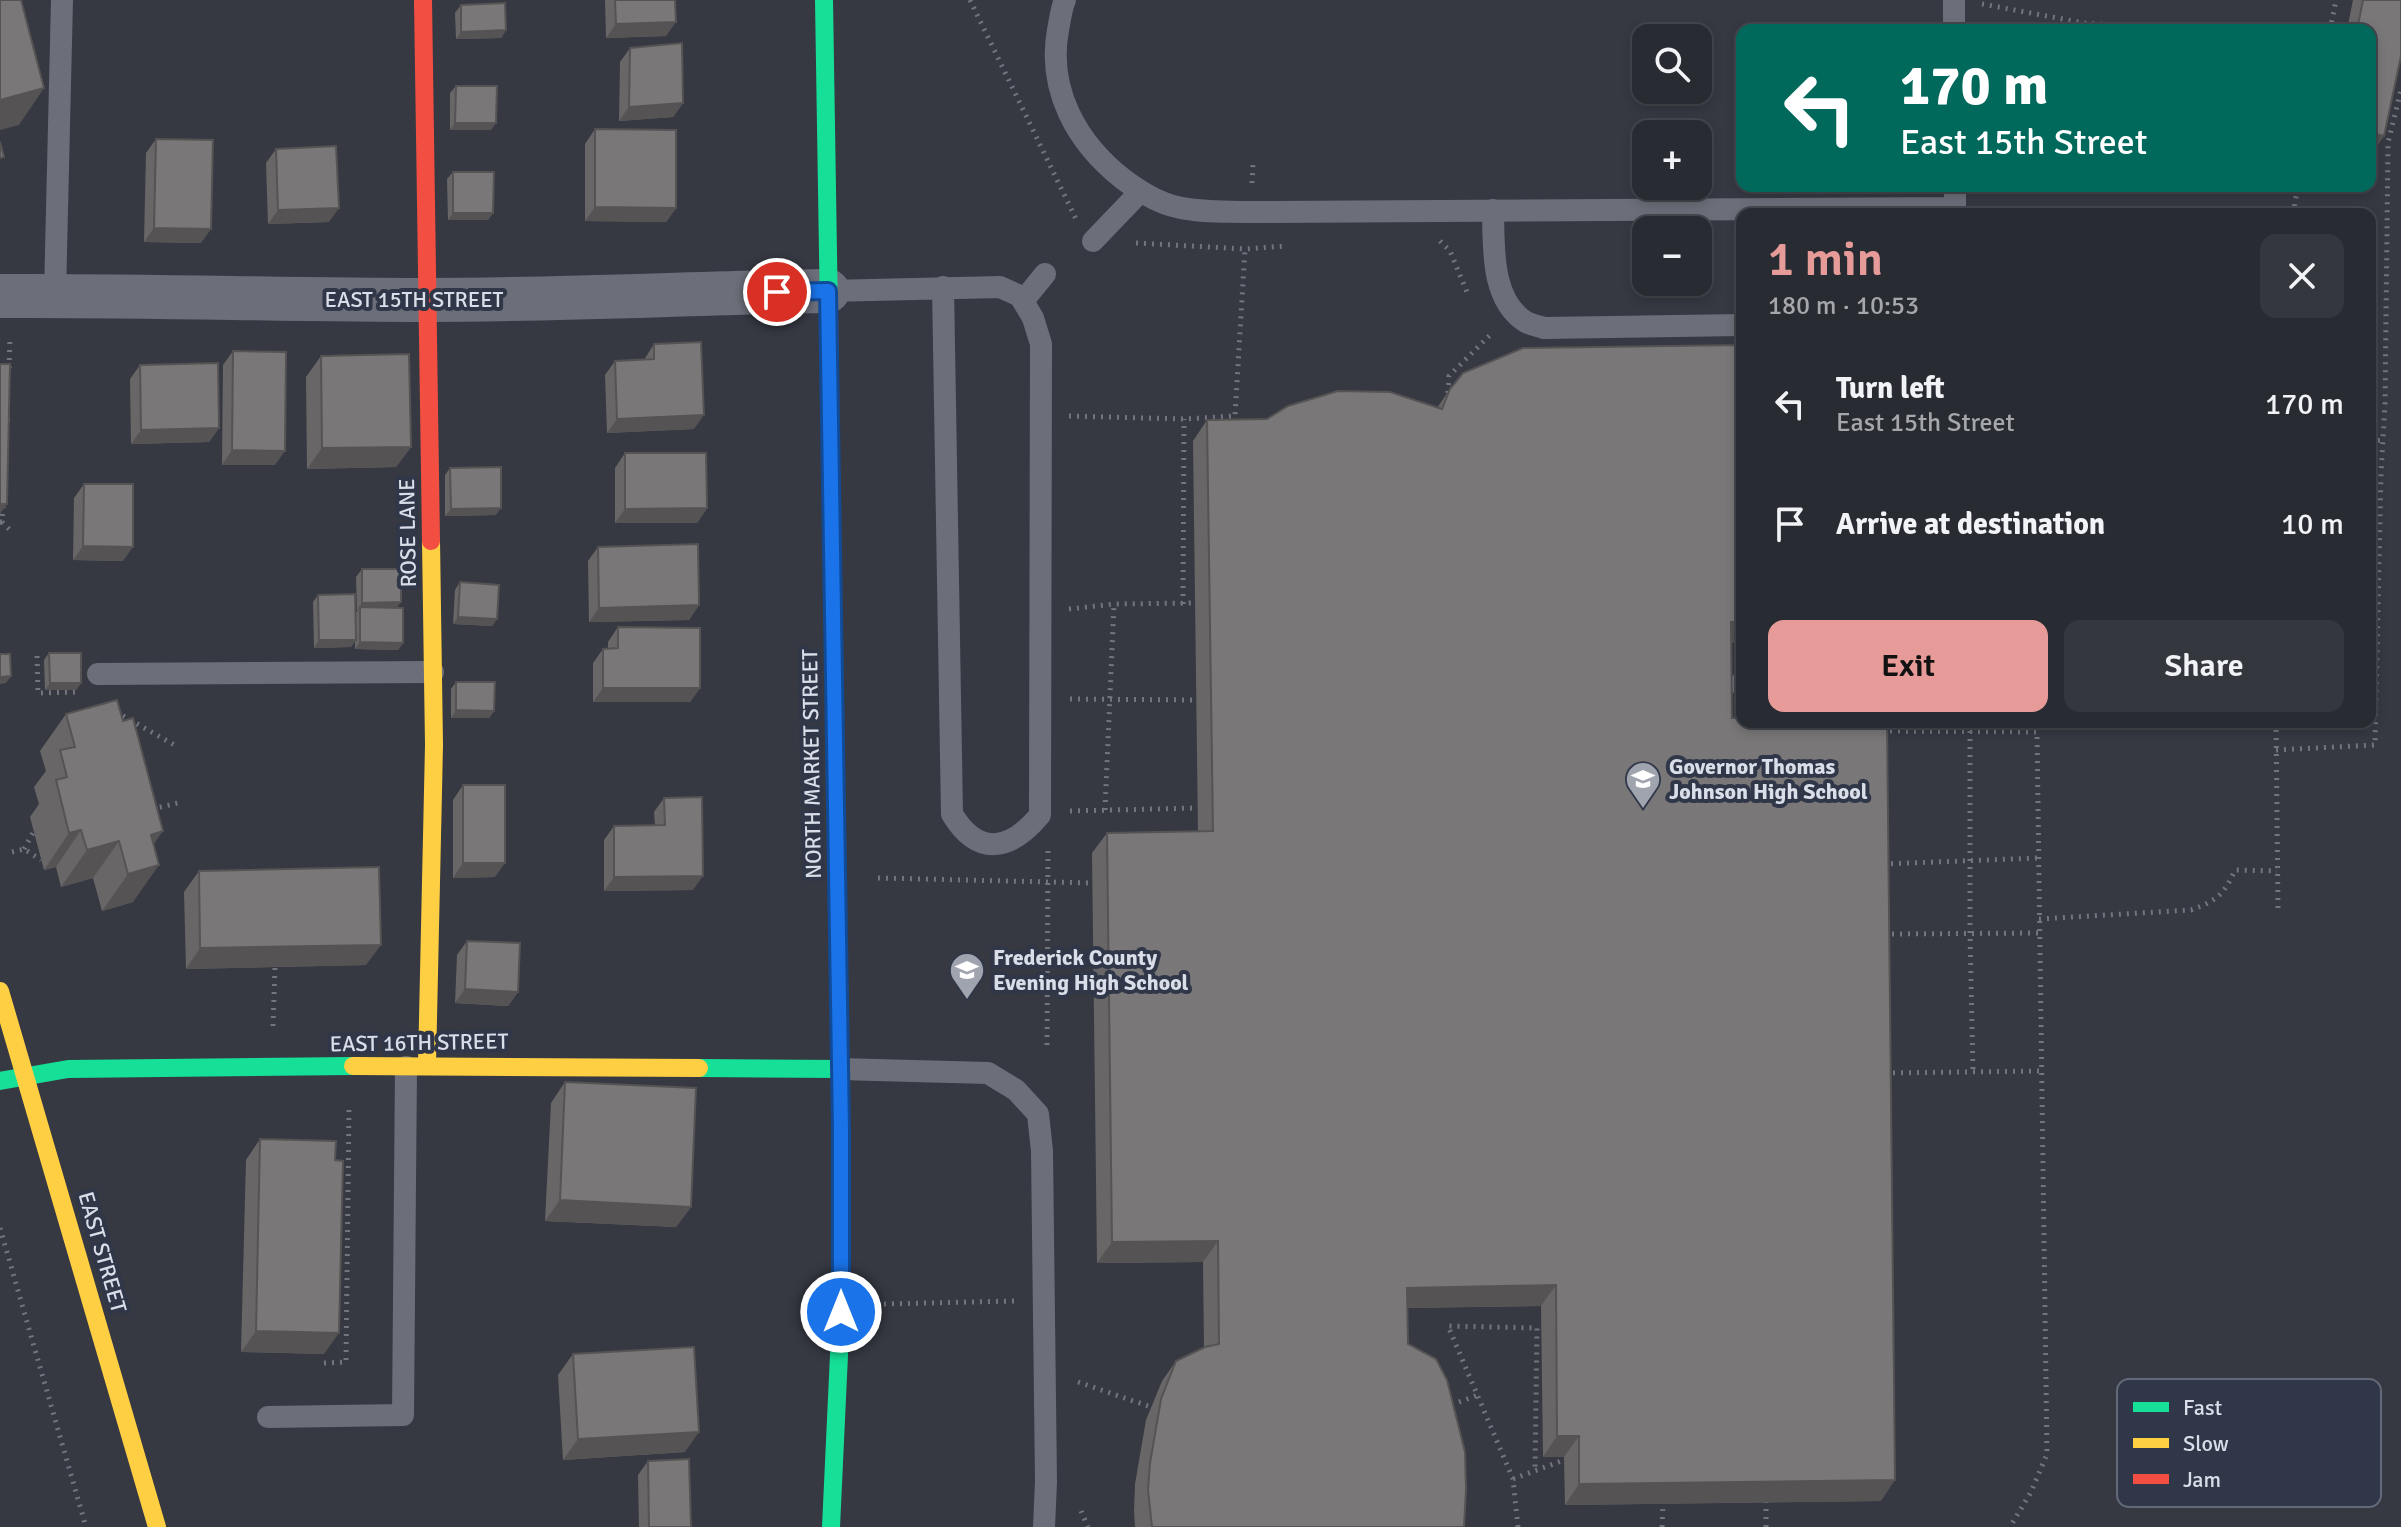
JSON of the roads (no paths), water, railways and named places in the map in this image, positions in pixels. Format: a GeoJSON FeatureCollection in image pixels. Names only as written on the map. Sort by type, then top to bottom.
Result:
{"type":"FeatureCollection","features":[{"type":"Feature","properties":{"kind":"main road","name":"ROSE LANE"},"geometry":{"type":"LineString","coordinates":[[417,1066],[433,672],[423,0]]}},
{"type":"Feature","properties":{"kind":"main road","name":"NORTH MARKET STREET"},"geometry":{"type":"LineString","coordinates":[[824,0],[841,1312],[831,1527]]}},
{"type":"Feature","properties":{"kind":"main road","name":"EAST STREET"},"geometry":{"type":"LineString","coordinates":[[0,991],[157,1527]]}},
{"type":"Feature","properties":{"kind":"main road","name":"EAST 16TH STREET"},"geometry":{"type":"LineString","coordinates":[[0,1081],[68,1069],[417,1066],[839,1069]]}},
{"type":"Feature","properties":{"kind":"street","name":"EAST 15TH STREET"},"geometry":{"type":"LineString","coordinates":[[6,312],[55,294],[428,300],[828,291]]}},
{"type":"Feature","properties":{"kind":"lane"},"geometry":{"type":"LineString","coordinates":[[55,294],[62,0]]}},
{"type":"Feature","properties":{"kind":"lane"},"geometry":{"type":"LineString","coordinates":[[1065,0],[1056,42],[1057,76],[1066,110],[1084,142],[1107,166],[1140,192],[1175,207],[1200,211],[1493,210],[1955,203]]}},
{"type":"Feature","properties":{"kind":"lane"},"geometry":{"type":"LineString","coordinates":[[1954,0],[1954,24]]}},
{"type":"Feature","properties":{"kind":"lane"},"geometry":{"type":"LineString","coordinates":[[1093,241],[1140,192]]}},
{"type":"Feature","properties":{"kind":"lane"},"geometry":{"type":"LineString","coordinates":[[1493,210],[1494,260],[1499,281],[1509,304],[1525,321],[1544,328],[1736,325]]}},
{"type":"Feature","properties":{"kind":"lane"},"geometry":{"type":"LineString","coordinates":[[1023,301],[1045,274]]}},
{"type":"Feature","properties":{"kind":"lane"},"geometry":{"type":"LineString","coordinates":[[828,291],[943,287],[1000,287],[1020,296],[1033,318],[1041,344],[1040,815],[1025,833],[1004,843],[980,843],[964,833],[952,814],[943,287]]}},
{"type":"Feature","properties":{"kind":"lane"},"geometry":{"type":"LineString","coordinates":[[98,674],[433,672]]}},
{"type":"Feature","properties":{"kind":"lane"},"geometry":{"type":"LineString","coordinates":[[268,1417],[403,1415],[417,1066]]}},
{"type":"Feature","properties":{"kind":"lane"},"geometry":{"type":"LineString","coordinates":[[839,1069],[988,1073],[1016,1090],[1038,1114],[1042,1151],[1044,1527]]}},
{"type":"Feature","properties":{"kind":"place","name":"Governor Thomas Johnson High School"},"geometry":{"type":"Point","coordinates":[1643,810]}},
{"type":"Feature","properties":{"kind":"place","name":"Frederick County Evening High School"},"geometry":{"type":"Point","coordinates":[967,1001]}}]}
